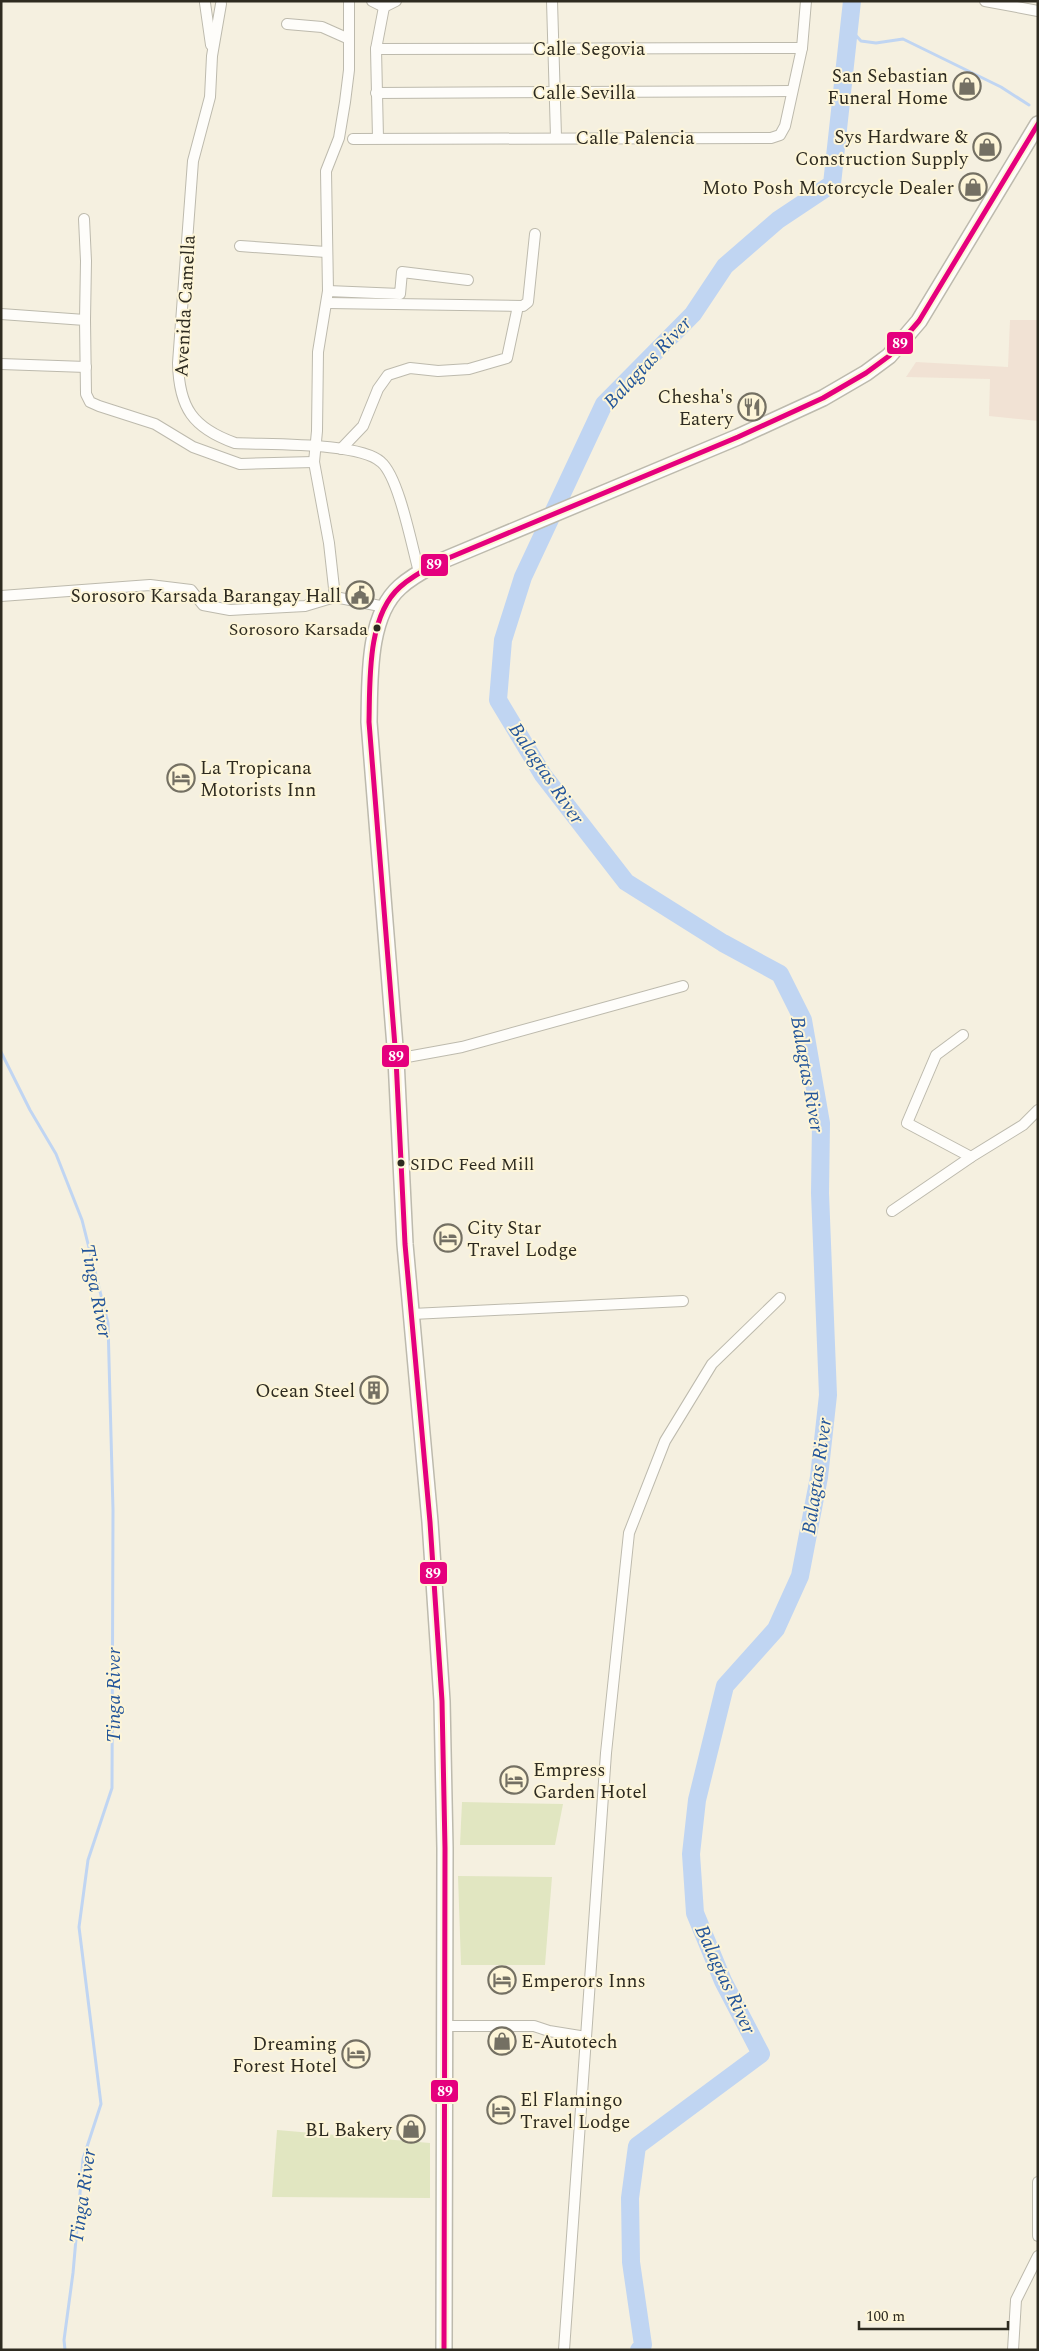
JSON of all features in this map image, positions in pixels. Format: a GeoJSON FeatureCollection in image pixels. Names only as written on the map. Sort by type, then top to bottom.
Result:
{"type":"FeatureCollection","features":[{"type":"Feature","properties":{"kind":"highway"},"geometry":{"type":"LineString","coordinates":[[444,2350],[443,2026],[445,1848],[441,1692],[430,1522],[405,1244],[396,1059],[369,722],[377,622],[399,588],[420,572],[537,520],[738,437],[823,398],[866,373],[889,356],[905,340],[934,298],[1038,124]]}},
{"type":"Feature","properties":{"kind":"street"},"geometry":{"type":"LineString","coordinates":[[335,597],[314,462],[314,447],[317,431],[318,352],[328,304],[326,171],[339,138],[345,102],[349,39],[349,1]]}},
{"type":"Feature","properties":{"kind":"street"},"geometry":{"type":"LineString","coordinates":[[372,1],[384,7]]}},
{"type":"Feature","properties":{"kind":"street"},"geometry":{"type":"LineString","coordinates":[[384,7],[396,1]]}},
{"type":"Feature","properties":{"kind":"street"},"geometry":{"type":"LineString","coordinates":[[552,1],[555,48],[556,136]]}},
{"type":"Feature","properties":{"kind":"street","name":"Calle Palencia"},"geometry":{"type":"LineString","coordinates":[[353,138],[556,136],[771,138],[780,135],[785,126],[802,48],[806,1]]}},
{"type":"Feature","properties":{"kind":"street"},"geometry":{"type":"LineString","coordinates":[[985,1],[1038,11]]}},
{"type":"Feature","properties":{"kind":"street"},"geometry":{"type":"LineString","coordinates":[[204,2],[213,6],[222,3]]}},
{"type":"Feature","properties":{"kind":"street","name":"Avenida Camella"},"geometry":{"type":"LineString","coordinates":[[204,2],[212,56]]}},
{"type":"Feature","properties":{"kind":"street","name":"Avenida Camella"},"geometry":{"type":"LineString","coordinates":[[222,3],[212,56],[210,97],[193,161],[178,363],[179,387],[193,417],[205,430],[219,438],[235,443],[341,449],[369,454],[382,462],[393,479],[420,572]]}},
{"type":"Feature","properties":{"kind":"street"},"geometry":{"type":"LineString","coordinates":[[378,138],[376,49],[384,7]]}},
{"type":"Feature","properties":{"kind":"street"},"geometry":{"type":"LineString","coordinates":[[287,24],[322,28],[349,39]]}},
{"type":"Feature","properties":{"kind":"street","name":"Calle Segovia"},"geometry":{"type":"LineString","coordinates":[[376,49],[802,48]]}},
{"type":"Feature","properties":{"kind":"street","name":"Calle Sevilla"},"geometry":{"type":"LineString","coordinates":[[376,93],[792,91]]}},
{"type":"Feature","properties":{"kind":"street"},"geometry":{"type":"LineString","coordinates":[[84,220],[86,261],[86,394],[90,402],[155,424],[193,447],[240,464],[314,462]]}},
{"type":"Feature","properties":{"kind":"street"},"geometry":{"type":"LineString","coordinates":[[328,304],[523,306],[528,302],[535,234]]}},
{"type":"Feature","properties":{"kind":"street"},"geometry":{"type":"LineString","coordinates":[[240,246],[326,252]]}},
{"type":"Feature","properties":{"kind":"street"},"geometry":{"type":"LineString","coordinates":[[328,290],[400,294],[402,272],[468,280]]}},
{"type":"Feature","properties":{"kind":"street"},"geometry":{"type":"LineString","coordinates":[[341,449],[363,426],[378,389],[388,375],[410,368],[438,371],[469,369],[508,358],[518,306]]}},
{"type":"Feature","properties":{"kind":"street"},"geometry":{"type":"LineString","coordinates":[[1,314],[85,320]]}},
{"type":"Feature","properties":{"kind":"street"},"geometry":{"type":"LineString","coordinates":[[1,364],[86,367]]}},
{"type":"Feature","properties":{"kind":"street"},"geometry":{"type":"LineString","coordinates":[[1,596],[150,585],[191,590],[203,605],[230,610],[305,606],[335,597],[385,607]]}},
{"type":"Feature","properties":{"kind":"street"},"geometry":{"type":"LineString","coordinates":[[396,1059],[462,1047],[683,986]]}},
{"type":"Feature","properties":{"kind":"street"},"geometry":{"type":"LineString","coordinates":[[963,1035],[936,1055],[907,1123],[971,1157]]}},
{"type":"Feature","properties":{"kind":"street"},"geometry":{"type":"LineString","coordinates":[[892,1211],[971,1157],[1023,1125],[1038,1110]]}},
{"type":"Feature","properties":{"kind":"street"},"geometry":{"type":"LineString","coordinates":[[564,2350],[606,1753],[629,1533],[665,1441],[712,1364],[780,1298]]}},
{"type":"Feature","properties":{"kind":"street"},"geometry":{"type":"LineString","coordinates":[[412,1314],[683,1301]]}},
{"type":"Feature","properties":{"kind":"street"},"geometry":{"type":"LineString","coordinates":[[443,2026],[534,2026],[549,2031],[586,2037]]}},
{"type":"Feature","properties":{"kind":"street"},"geometry":{"type":"LineString","coordinates":[[1038,2182],[1038,2236]]}},
{"type":"Feature","properties":{"kind":"street"},"geometry":{"type":"LineString","coordinates":[[1013,2350],[1016,2300],[1038,2256]]}},
{"type":"Feature","properties":{"kind":"shaded area"},"geometry":{"type":"Polygon","coordinates":[[[1010,320],[1038,320],[1038,421],[989,416],[990,379],[906,377],[916,362],[1008,367],[1010,320]]]}},
{"type":"Feature","properties":{"kind":"green space"},"geometry":{"type":"Polygon","coordinates":[[[462,1802],[563,1804],[555,1845],[460,1845],[462,1802]]]}},
{"type":"Feature","properties":{"kind":"green space"},"geometry":{"type":"Polygon","coordinates":[[[458,1876],[552,1877],[545,1965],[461,1965],[458,1876]]]}},
{"type":"Feature","properties":{"kind":"green space"},"geometry":{"type":"Polygon","coordinates":[[[277,2130],[430,2143],[430,2198],[272,2197],[277,2130]]]}},
{"type":"Feature","properties":{"kind":"waterway","name":"Balagtas River"},"geometry":{"type":"LineString","coordinates":[[639,2350],[643,2345],[631,2262],[630,2198],[637,2146],[761,2054],[723,1981],[695,1913],[691,1854],[697,1800],[725,1686],[776,1629],[800,1576],[819,1477],[828,1395],[820,1193],[821,1123],[803,1020],[780,974],[723,943],[626,882],[543,775],[498,700],[503,640],[523,577],[604,404],[693,314],[725,266],[778,220],[832,184],[852,1]]}},
{"type":"Feature","properties":{"kind":"waterway"},"geometry":{"type":"LineString","coordinates":[[849,28],[861,41],[876,43],[903,39],[1001,87],[1029,105]]}},
{"type":"Feature","properties":{"kind":"waterway","name":"Tinga River"},"geometry":{"type":"LineString","coordinates":[[1,1052],[30,1110],[56,1154],[82,1220],[108,1323],[113,1510],[112,1788],[88,1860],[79,1927],[101,2104],[83,2159],[73,2273],[64,2340],[65,2350]]}},
{"type":"Feature","properties":{"kind":"transit line","name":"89"},"geometry":{"type":"LineString","coordinates":[[444,2350],[445,1848],[442,1701],[430,1522],[405,1244],[396,1059],[369,722],[372,650],[376,631],[381,614],[389,599],[414,576],[439,562],[738,437],[823,398],[866,373],[889,356],[919,321],[1038,124]]}},
{"type":"Feature","properties":{"kind":"place","name":"San Sebastian Funeral Home"},"geometry":{"type":"Point","coordinates":[967,86]}},
{"type":"Feature","properties":{"kind":"place","name":"Sys Hardware & Construction Supply"},"geometry":{"type":"Point","coordinates":[987,147]}},
{"type":"Feature","properties":{"kind":"place","name":"Moto Posh Motorcycle Dealer"},"geometry":{"type":"Point","coordinates":[973,187]}},
{"type":"Feature","properties":{"kind":"place","name":"Chesha's Eatery"},"geometry":{"type":"Point","coordinates":[752,407]}},
{"type":"Feature","properties":{"kind":"place","name":"Sorosoro Karsada Barangay Hall"},"geometry":{"type":"Point","coordinates":[360,595]}},
{"type":"Feature","properties":{"kind":"place","name":"Sorosoro Karsada"},"geometry":{"type":"Point","coordinates":[377,628]}},
{"type":"Feature","properties":{"kind":"place","name":"La Tropicana Motorists Inn"},"geometry":{"type":"Point","coordinates":[181,778]}},
{"type":"Feature","properties":{"kind":"place","name":"SIDC Feed Mill"},"geometry":{"type":"Point","coordinates":[401,1163]}},
{"type":"Feature","properties":{"kind":"place","name":"City Star Travel Lodge"},"geometry":{"type":"Point","coordinates":[448,1238]}},
{"type":"Feature","properties":{"kind":"place","name":"Ocean Steel"},"geometry":{"type":"Point","coordinates":[374,1390]}},
{"type":"Feature","properties":{"kind":"place","name":"Empress Garden Hotel"},"geometry":{"type":"Point","coordinates":[514,1780]}},
{"type":"Feature","properties":{"kind":"place","name":"Emperors Inns"},"geometry":{"type":"Point","coordinates":[502,1980]}},
{"type":"Feature","properties":{"kind":"place","name":"E-Autotech"},"geometry":{"type":"Point","coordinates":[502,2041]}},
{"type":"Feature","properties":{"kind":"place","name":"Dreaming Forest Hotel"},"geometry":{"type":"Point","coordinates":[356,2054]}},
{"type":"Feature","properties":{"kind":"place","name":"El Flamingo Travel Lodge"},"geometry":{"type":"Point","coordinates":[501,2110]}},
{"type":"Feature","properties":{"kind":"place","name":"BL Bakery"},"geometry":{"type":"Point","coordinates":[411,2129]}}]}
